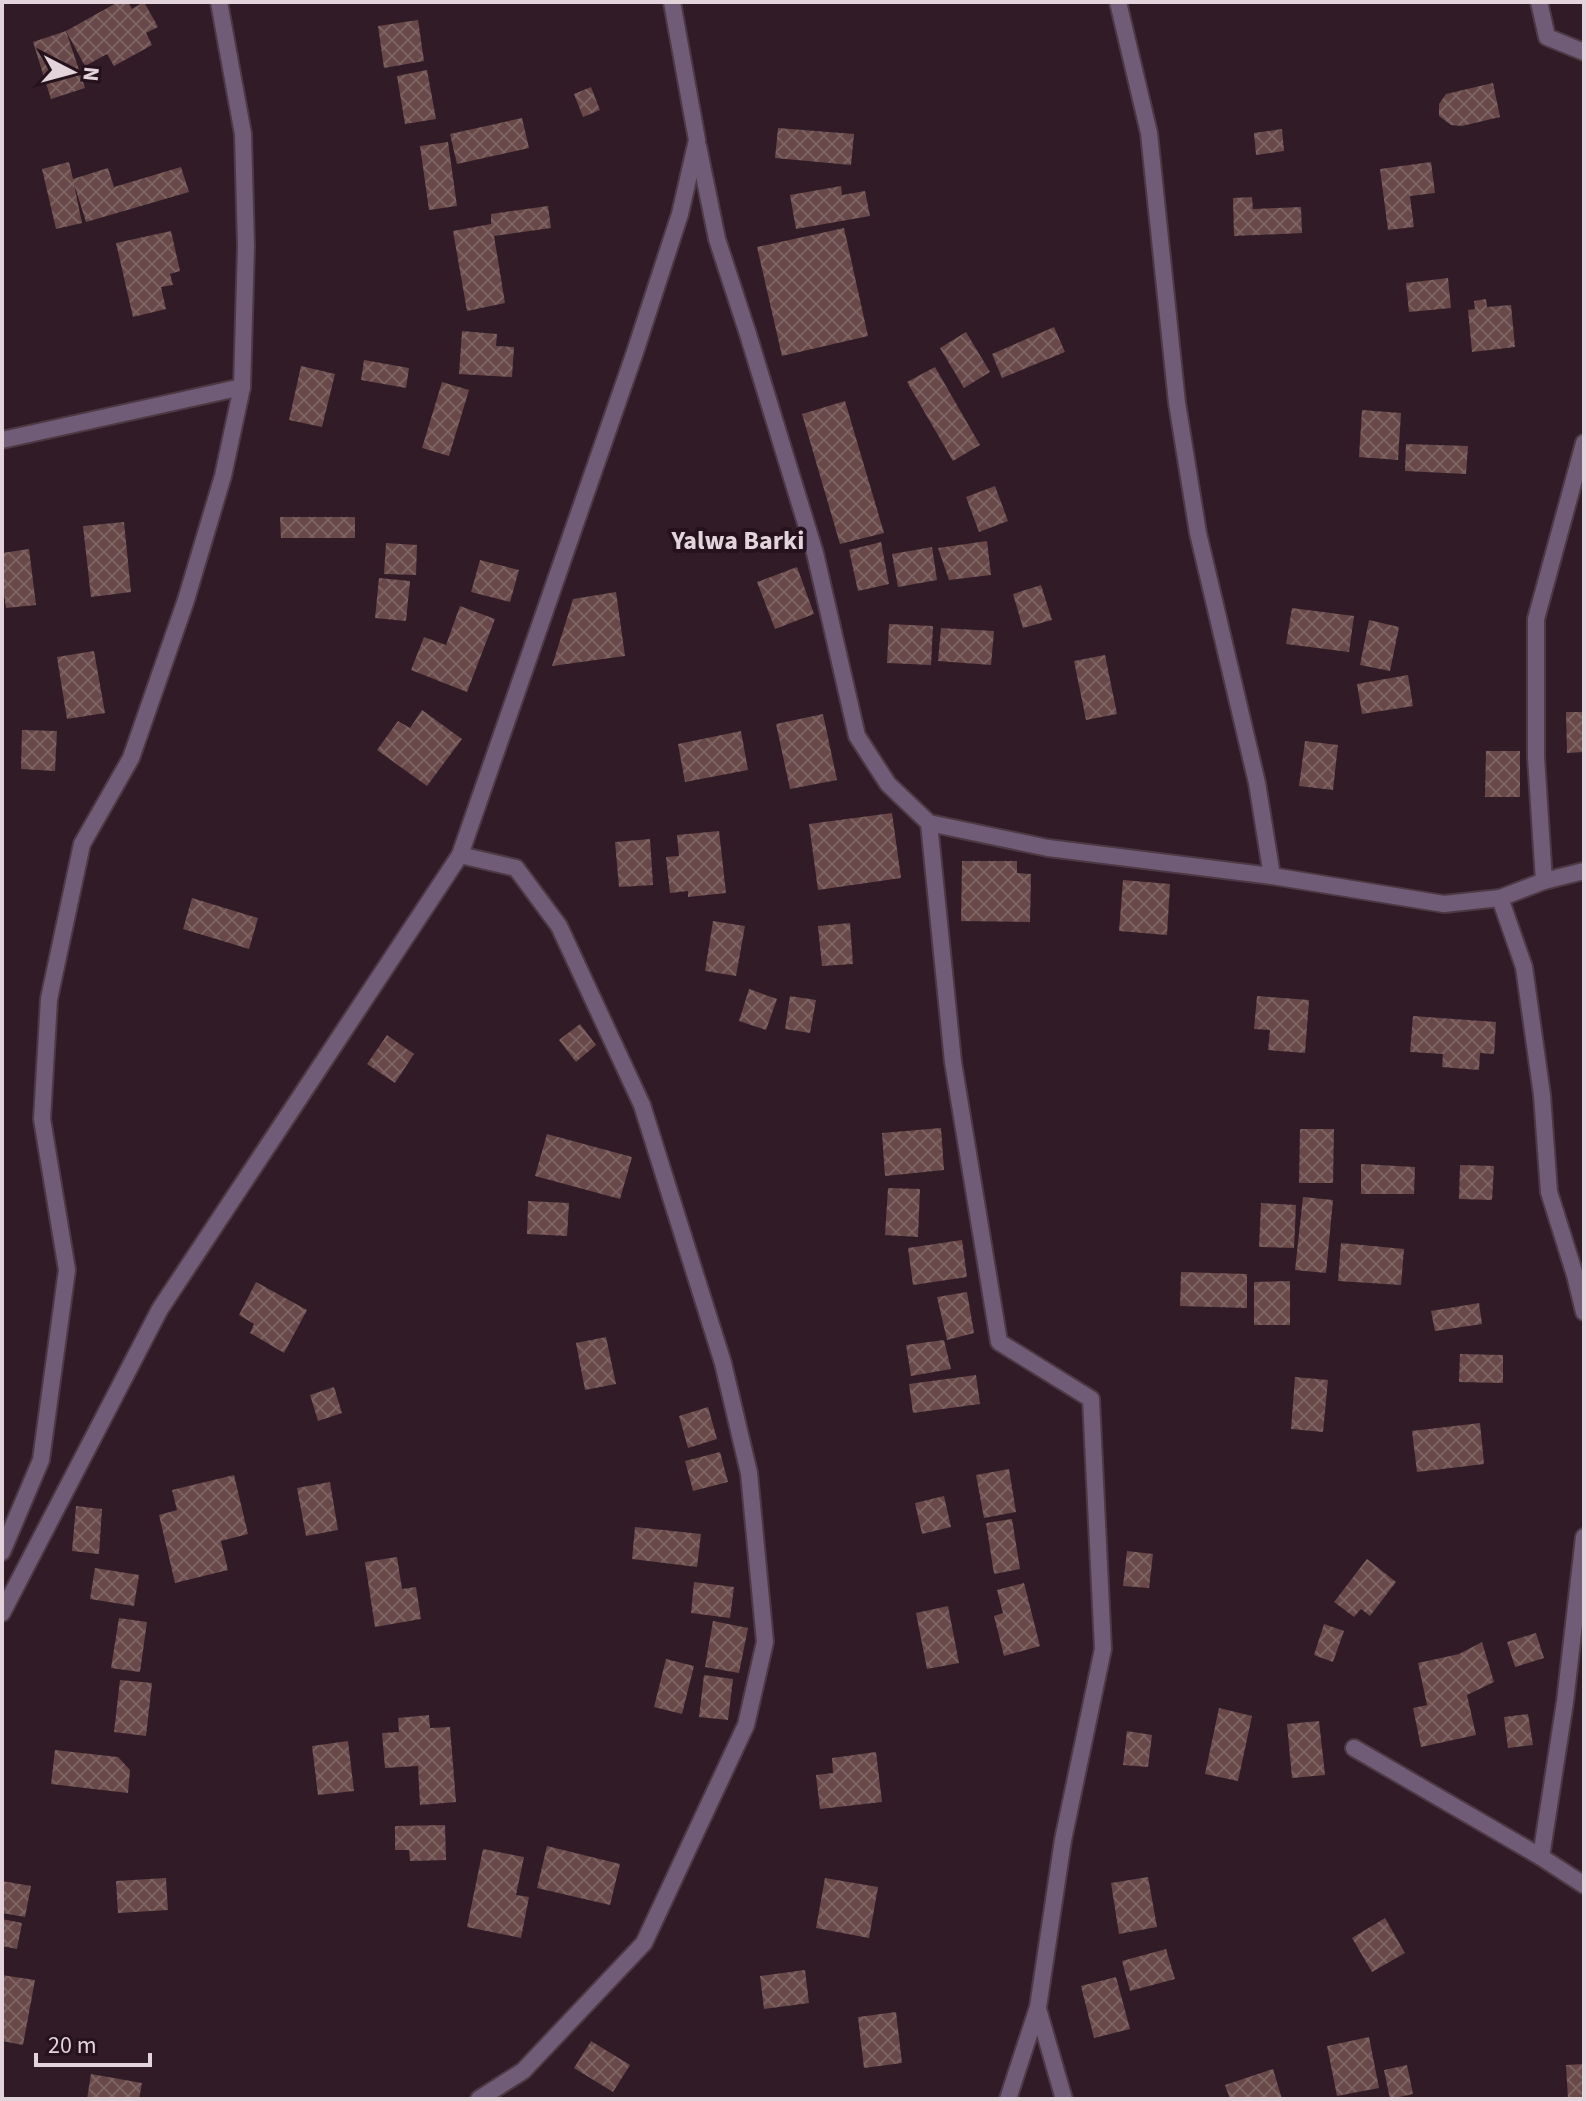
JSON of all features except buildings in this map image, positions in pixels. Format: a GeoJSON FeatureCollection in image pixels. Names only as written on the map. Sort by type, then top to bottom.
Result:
{"type":"FeatureCollection","features":[{"type":"Feature","properties":{"kind":"street"},"geometry":{"type":"LineString","coordinates":[[2,1552],[41,1460],[67,1270],[42,1119],[49,999],[82,844],[131,758],[190,586],[223,476],[242,387],[246,246],[243,134],[219,2]]}},
{"type":"Feature","properties":{"kind":"street"},"geometry":{"type":"LineString","coordinates":[[672,2],[717,239],[815,553],[857,736],[888,784],[929,823],[1048,848],[1272,876],[1444,904],[1500,898],[1544,881],[1584,871]]}},
{"type":"Feature","properties":{"kind":"street"},"geometry":{"type":"LineString","coordinates":[[1118,2],[1149,133],[1177,403],[1198,533],[1257,783],[1272,876]]}},
{"type":"Feature","properties":{"kind":"street"},"geometry":{"type":"LineString","coordinates":[[1539,2],[1547,37],[1584,52]]}},
{"type":"Feature","properties":{"kind":"street"},"geometry":{"type":"LineString","coordinates":[[2,1613],[160,1309],[460,855],[634,355],[680,214],[697,140]]}},
{"type":"Feature","properties":{"kind":"street"},"geometry":{"type":"LineString","coordinates":[[2,440],[242,387]]}},
{"type":"Feature","properties":{"kind":"street"},"geometry":{"type":"LineString","coordinates":[[1544,881],[1536,757],[1536,619],[1584,443]]}},
{"type":"Feature","properties":{"kind":"street"},"geometry":{"type":"LineString","coordinates":[[929,823],[953,1062],[999,1342],[1091,1399],[1103,1649],[1063,1840],[1038,2007],[1008,2099]]}},
{"type":"Feature","properties":{"kind":"street"},"geometry":{"type":"LineString","coordinates":[[460,855],[516,868],[559,926],[642,1105],[723,1363],[749,1473],[765,1642],[746,1725],[644,1943],[523,2071],[479,2099]]}},
{"type":"Feature","properties":{"kind":"street"},"geometry":{"type":"LineString","coordinates":[[1500,898],[1524,967],[1542,1095],[1549,1192],[1584,1312]]}},
{"type":"Feature","properties":{"kind":"street"},"geometry":{"type":"LineString","coordinates":[[1541,1857],[1565,1702],[1584,1537]]}},
{"type":"Feature","properties":{"kind":"street"},"geometry":{"type":"LineString","coordinates":[[1354,1748],[1584,1885]]}},
{"type":"Feature","properties":{"kind":"street"},"geometry":{"type":"LineString","coordinates":[[1038,2007],[1064,2099]]}},
{"type":"Feature","properties":{"kind":"district","name":"Yalwa Barki"},"geometry":{"type":"Point","coordinates":[738,540]}}]}
